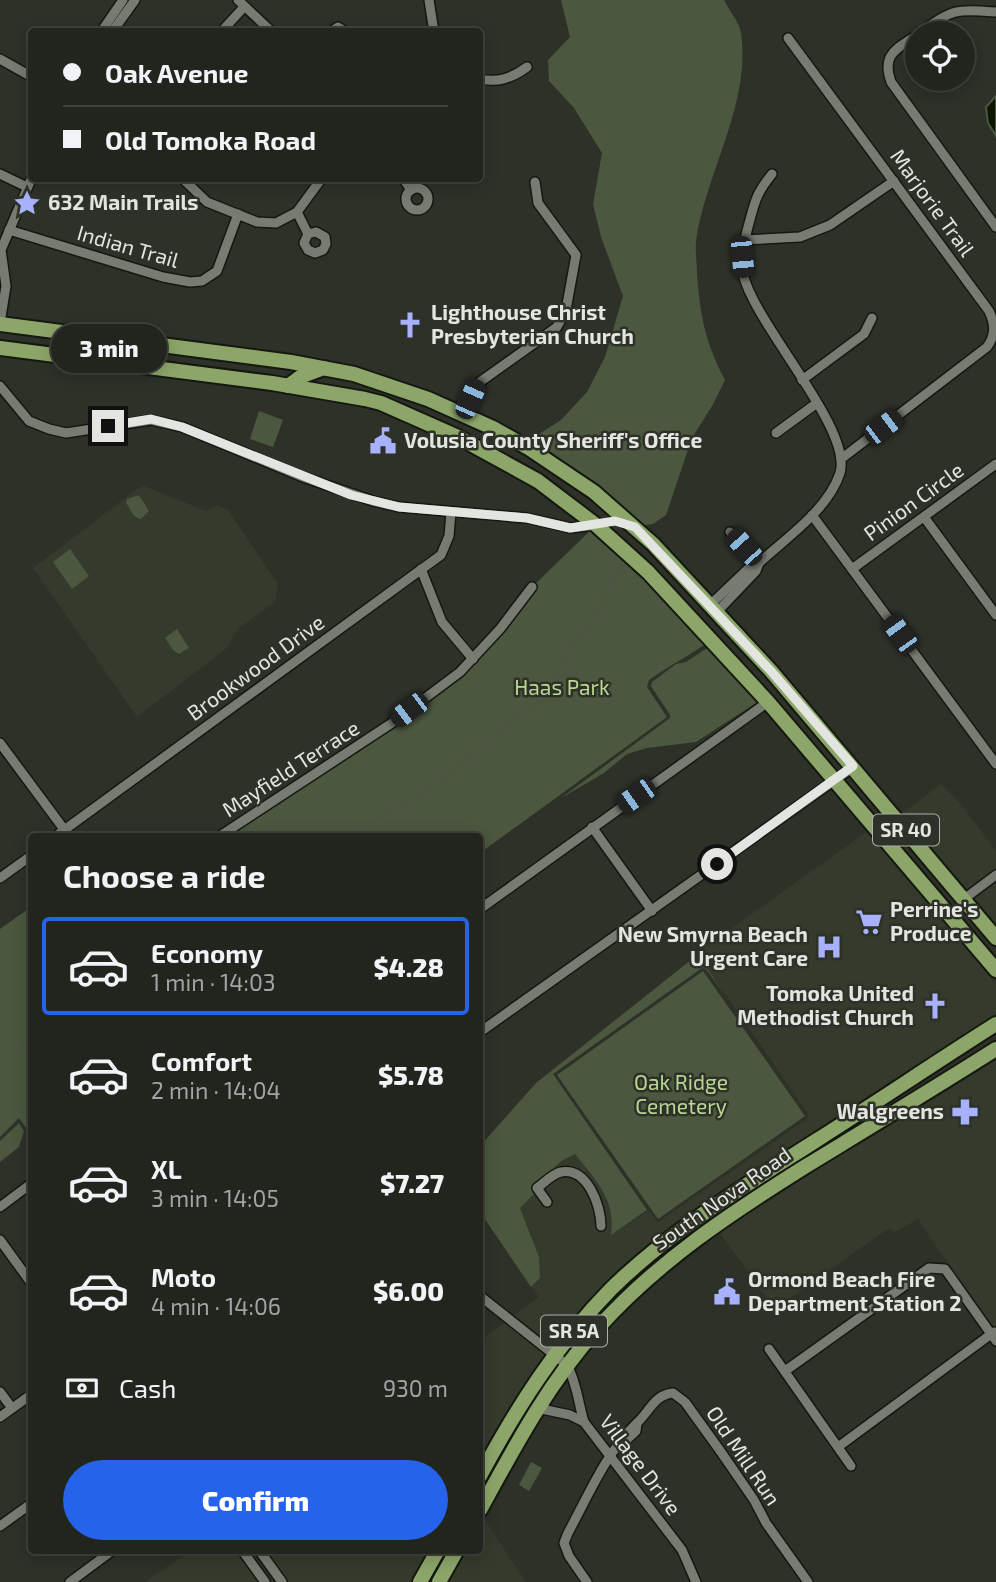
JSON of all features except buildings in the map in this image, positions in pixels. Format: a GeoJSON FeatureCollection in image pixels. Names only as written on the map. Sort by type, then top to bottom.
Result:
{"type":"FeatureCollection","features":[{"type":"Feature","properties":{"kind":"main road","name":"SR 40"},"geometry":{"type":"LineString","coordinates":[[0,323],[325,368],[404,390],[463,415],[495,429],[573,476],[635,527],[805,710],[996,938]]}},
{"type":"Feature","properties":{"kind":"main road","name":"SR 40"},"geometry":{"type":"LineString","coordinates":[[0,348],[288,386],[381,403],[458,437],[538,481],[596,524],[673,600],[768,702],[996,970]]}},
{"type":"Feature","properties":{"kind":"main road"},"geometry":{"type":"LineString","coordinates":[[251,381],[272,375],[291,362]]}},
{"type":"Feature","properties":{"kind":"main road"},"geometry":{"type":"LineString","coordinates":[[288,386],[300,377],[325,368]]}},
{"type":"Feature","properties":{"kind":"main road"},"geometry":{"type":"LineString","coordinates":[[381,403],[447,421],[463,415]]}},
{"type":"Feature","properties":{"kind":"main road"},"geometry":{"type":"LineString","coordinates":[[458,437],[474,429],[495,429]]}},
{"type":"Feature","properties":{"kind":"main road"},"geometry":{"type":"LineString","coordinates":[[596,524],[615,521],[635,527]]}},
{"type":"Feature","properties":{"kind":"main road"},"geometry":{"type":"LineString","coordinates":[[673,600],[695,611],[713,610]]}},
{"type":"Feature","properties":{"kind":"main road"},"geometry":{"type":"LineString","coordinates":[[768,702],[785,701],[805,710]]}},
{"type":"Feature","properties":{"kind":"main road","name":"South Nova Road"},"geometry":{"type":"LineString","coordinates":[[483,1471],[519,1406],[555,1356],[611,1289],[652,1252],[701,1214],[996,1024]]}},
{"type":"Feature","properties":{"kind":"main road","name":"South Nova Road"},"geometry":{"type":"LineString","coordinates":[[483,1505],[537,1408],[567,1366],[633,1291],[670,1258],[710,1228],[996,1049]]}},
{"type":"Feature","properties":{"kind":"main road"},"geometry":{"type":"LineString","coordinates":[[852,1137],[867,1119],[872,1105]]}},
{"type":"Feature","properties":{"kind":"main road"},"geometry":{"type":"LineString","coordinates":[[420,1582],[434,1554]]}},
{"type":"Feature","properties":{"kind":"main road"},"geometry":{"type":"LineString","coordinates":[[435,1554],[438,1582]]}},
{"type":"Feature","properties":{"kind":"main road"},"geometry":{"type":"LineString","coordinates":[[438,1582],[455,1554]]}},
{"type":"Feature","properties":{"kind":"street"},"geometry":{"type":"LineString","coordinates":[[108,0],[121,7]]}},
{"type":"Feature","properties":{"kind":"street"},"geometry":{"type":"LineString","coordinates":[[104,28],[121,7],[135,0]]}},
{"type":"Feature","properties":{"kind":"street"},"geometry":{"type":"LineString","coordinates":[[429,0],[433,28]]}},
{"type":"Feature","properties":{"kind":"street"},"geometry":{"type":"LineString","coordinates":[[225,28],[241,3],[268,28]]}},
{"type":"Feature","properties":{"kind":"street"},"geometry":{"type":"LineString","coordinates":[[113,28],[121,7]]}},
{"type":"Feature","properties":{"kind":"street"},"geometry":{"type":"LineString","coordinates":[[937,21],[950,12],[996,12]]}},
{"type":"Feature","properties":{"kind":"street","name":"Marjorie Trail"},"geometry":{"type":"LineString","coordinates":[[788,38],[989,311],[993,321],[993,339],[987,348],[841,459]]}},
{"type":"Feature","properties":{"kind":"street"},"geometry":{"type":"LineString","coordinates":[[905,44],[891,54],[887,70],[891,82],[996,227]]}},
{"type":"Feature","properties":{"kind":"street"},"geometry":{"type":"LineString","coordinates":[[0,59],[28,75]]}},
{"type":"Feature","properties":{"kind":"street"},"geometry":{"type":"LineString","coordinates":[[483,79],[500,80],[514,76],[527,67]]}},
{"type":"Feature","properties":{"kind":"street"},"geometry":{"type":"LineString","coordinates":[[0,174],[27,187]]}},
{"type":"Feature","properties":{"kind":"street"},"geometry":{"type":"LineString","coordinates":[[713,610],[812,515],[829,494],[840,471],[841,459],[831,425],[752,299],[743,273],[745,240],[758,191],[772,174]]}},
{"type":"Feature","properties":{"kind":"street"},"geometry":{"type":"LineString","coordinates":[[745,240],[800,236],[830,225],[894,181]]}},
{"type":"Feature","properties":{"kind":"street"},"geometry":{"type":"LineString","coordinates":[[0,323],[6,286],[1,250],[30,182]]}},
{"type":"Feature","properties":{"kind":"street"},"geometry":{"type":"LineString","coordinates":[[187,182],[207,202],[257,222],[276,223],[297,212],[319,182]]}},
{"type":"Feature","properties":{"kind":"street"},"geometry":{"type":"LineString","coordinates":[[406,182],[411,190]]}},
{"type":"Feature","properties":{"kind":"street"},"geometry":{"type":"LineString","coordinates":[[463,415],[477,384],[556,327],[566,310],[576,255],[538,203],[535,182]]}},
{"type":"Feature","properties":{"kind":"street"},"geometry":{"type":"LineString","coordinates":[[297,212],[308,234]]}},
{"type":"Feature","properties":{"kind":"street","name":"Indian Trail"},"geometry":{"type":"LineString","coordinates":[[9,230],[163,277],[190,282],[202,281],[217,271],[238,214]]}},
{"type":"Feature","properties":{"kind":"street"},"geometry":{"type":"LineString","coordinates":[[802,380],[864,334],[872,318]]}},
{"type":"Feature","properties":{"kind":"street"},"geometry":{"type":"LineString","coordinates":[[0,389],[29,421],[66,433],[151,419],[182,427],[351,495],[399,507],[527,518],[570,528],[596,524]]}},
{"type":"Feature","properties":{"kind":"street"},"geometry":{"type":"LineString","coordinates":[[776,433],[817,403]]}},
{"type":"Feature","properties":{"kind":"street","name":"Pinion Circle"},"geometry":{"type":"LineString","coordinates":[[852,569],[996,465]]}},
{"type":"Feature","properties":{"kind":"street","name":"Brookwood Drive"},"geometry":{"type":"LineString","coordinates":[[64,833],[441,555],[449,536],[450,512]]}},
{"type":"Feature","properties":{"kind":"street"},"geometry":{"type":"LineString","coordinates":[[812,515],[996,764]]}},
{"type":"Feature","properties":{"kind":"street"},"geometry":{"type":"LineString","coordinates":[[924,517],[996,615]]}},
{"type":"Feature","properties":{"kind":"street"},"geometry":{"type":"LineString","coordinates":[[730,532],[759,563]]}},
{"type":"Feature","properties":{"kind":"street"},"geometry":{"type":"LineString","coordinates":[[421,569],[442,622],[473,659]]}},
{"type":"Feature","properties":{"kind":"street","name":"Mayfield Terrace"},"geometry":{"type":"LineString","coordinates":[[225,833],[392,723],[473,659],[533,587]]}},
{"type":"Feature","properties":{"kind":"street"},"geometry":{"type":"LineString","coordinates":[[483,907],[768,702]]}},
{"type":"Feature","properties":{"kind":"street"},"geometry":{"type":"LineString","coordinates":[[0,743],[62,833]]}},
{"type":"Feature","properties":{"kind":"street"},"geometry":{"type":"LineString","coordinates":[[483,1030],[853,766]]}},
{"type":"Feature","properties":{"kind":"street"},"geometry":{"type":"LineString","coordinates":[[592,827],[652,911]]}},
{"type":"Feature","properties":{"kind":"street"},"geometry":{"type":"LineString","coordinates":[[0,878],[28,858]]}},
{"type":"Feature","properties":{"kind":"street"},"geometry":{"type":"LineString","coordinates":[[964,899],[996,875]]}},
{"type":"Feature","properties":{"kind":"street"},"geometry":{"type":"LineString","coordinates":[[547,1202],[537,1188],[557,1173],[568,1172],[580,1177],[595,1195],[601,1226]]}},
{"type":"Feature","properties":{"kind":"street"},"geometry":{"type":"LineString","coordinates":[[0,1207],[28,1186]]}},
{"type":"Feature","properties":{"kind":"street"},"geometry":{"type":"LineString","coordinates":[[701,1214],[710,1228]]}},
{"type":"Feature","properties":{"kind":"street"},"geometry":{"type":"LineString","coordinates":[[0,1240],[28,1278]]}},
{"type":"Feature","properties":{"kind":"street"},"geometry":{"type":"LineString","coordinates":[[785,1371],[929,1268],[945,1269],[994,1335],[838,1447]]}},
{"type":"Feature","properties":{"kind":"street"},"geometry":{"type":"LineString","coordinates":[[483,1298],[567,1366]]}},
{"type":"Feature","properties":{"kind":"street"},"geometry":{"type":"LineString","coordinates":[[769,1349],[851,1466]]}},
{"type":"Feature","properties":{"kind":"street","name":"Village Drive"},"geometry":{"type":"LineString","coordinates":[[567,1366],[576,1380],[579,1407],[584,1422],[613,1453],[682,1550],[696,1582]]}},
{"type":"Feature","properties":{"kind":"street"},"geometry":{"type":"LineString","coordinates":[[0,1392],[12,1408]]}},
{"type":"Feature","properties":{"kind":"street","name":"Old Mill Run"},"geometry":{"type":"LineString","coordinates":[[587,1582],[569,1556],[564,1543],[613,1453],[636,1431],[637,1423],[655,1400],[664,1394],[674,1393],[685,1402],[808,1582]]}},
{"type":"Feature","properties":{"kind":"street"},"geometry":{"type":"LineString","coordinates":[[0,1417],[28,1397]]}},
{"type":"Feature","properties":{"kind":"street"},"geometry":{"type":"LineString","coordinates":[[537,1408],[570,1415],[584,1422]]}},
{"type":"Feature","properties":{"kind":"street"},"geometry":{"type":"LineString","coordinates":[[0,1526],[28,1506]]}},
{"type":"Feature","properties":{"kind":"street"},"geometry":{"type":"LineString","coordinates":[[70,1582],[108,1554]]}},
{"type":"Feature","properties":{"kind":"street"},"geometry":{"type":"LineString","coordinates":[[245,1554],[265,1582]]}},
{"type":"Feature","properties":{"kind":"street"},"geometry":{"type":"LineString","coordinates":[[260,1554],[282,1582]]}},
{"type":"Feature","properties":{"kind":"shaded area"},"geometry":{"type":"Polygon","coordinates":[[[996,96],[996,136],[988,123],[986,107],[996,96]]]}},
{"type":"Feature","properties":{"kind":"shaded area"},"geometry":{"type":"Polygon","coordinates":[[[144,486],[206,511],[218,505],[228,510],[278,584],[275,602],[238,629],[227,648],[137,717],[33,568],[144,486]]]}},
{"type":"Feature","properties":{"kind":"shaded area"},"geometry":{"type":"Polygon","coordinates":[[[941,784],[960,803],[996,851],[996,870],[965,893],[900,815],[941,784]]]}},
{"type":"Feature","properties":{"kind":"shaded area"},"geometry":{"type":"Polygon","coordinates":[[[869,830],[996,984],[996,1020],[695,1214],[554,1350],[513,1316],[539,1297],[531,1287],[540,1278],[539,1257],[520,1208],[535,1193],[546,1207],[552,1202],[542,1189],[558,1177],[567,1176],[577,1180],[591,1197],[597,1217],[597,1230],[605,1229],[605,1214],[599,1194],[583,1174],[568,1168],[557,1169],[545,1177],[563,1160],[575,1154],[606,1193],[614,1219],[612,1234],[648,1211],[658,1222],[807,1119],[808,1114],[697,953],[869,830]]]}},
{"type":"Feature","properties":{"kind":"shaded area"},"geometry":{"type":"Polygon","coordinates":[[[996,880],[996,932],[970,899],[996,880]]]}},
{"type":"Feature","properties":{"kind":"shaded area"},"geometry":{"type":"Polygon","coordinates":[[[996,1053],[996,1328],[993,1330],[918,1219],[894,1233],[889,1228],[775,1309],[716,1228],[996,1053]]]}},
{"type":"Feature","properties":{"kind":"shaded area"},"geometry":{"type":"Polygon","coordinates":[[[506,1321],[549,1357],[483,1463],[483,1339],[506,1321]]]}},
{"type":"Feature","properties":{"kind":"shaded area"},"geometry":{"type":"Polygon","coordinates":[[[535,1420],[483,1517],[483,1513],[535,1420]]]}},
{"type":"Feature","properties":{"kind":"shaded area"},"geometry":{"type":"Polygon","coordinates":[[[483,1517],[526,1582],[443,1582],[459,1554],[483,1554],[483,1517]]]}},
{"type":"Feature","properties":{"kind":"shaded area"},"geometry":{"type":"Polygon","coordinates":[[[185,1554],[239,1554],[260,1582],[145,1582],[185,1554]]]}},
{"type":"Feature","properties":{"kind":"shaded area"},"geometry":{"type":"Polygon","coordinates":[[[266,1554],[430,1556],[416,1582],[287,1582],[266,1554]]]}},
{"type":"Feature","properties":{"kind":"green space"},"geometry":{"type":"Polygon","coordinates":[[[561,0],[724,0],[741,33],[740,86],[701,215],[696,245],[702,315],[713,353],[725,380],[692,438],[666,515],[653,524],[644,525],[533,438],[561,420],[587,392],[605,357],[623,296],[601,237],[593,204],[602,153],[574,108],[549,81],[548,60],[570,37],[561,0]]]}},
{"type":"Feature","properties":{"kind":"green space"},"geometry":{"type":"Polygon","coordinates":[[[259,411],[283,420],[273,447],[250,439],[259,411]]]}},
{"type":"Feature","properties":{"kind":"green space"},"geometry":{"type":"Polygon","coordinates":[[[139,495],[149,511],[141,519],[134,515],[126,503],[127,499],[139,495]]]}},
{"type":"Feature","properties":{"kind":"green space","name":"Haas Park"},"geometry":{"type":"Polygon","coordinates":[[[596,525],[710,641],[649,680],[647,687],[667,717],[483,851],[483,833],[224,833],[460,672],[532,587],[596,525]]]}},
{"type":"Feature","properties":{"kind":"green space"},"geometry":{"type":"Polygon","coordinates":[[[70,549],[89,576],[72,589],[53,562],[70,549]]]}},
{"type":"Feature","properties":{"kind":"green space"},"geometry":{"type":"Polygon","coordinates":[[[177,629],[189,648],[179,654],[165,638],[177,629]]]}},
{"type":"Feature","properties":{"kind":"green space"},"geometry":{"type":"Polygon","coordinates":[[[707,648],[759,701],[696,742],[647,748],[627,754],[604,773],[561,798],[670,718],[651,686],[652,682],[676,664],[686,662],[707,648]]]}},
{"type":"Feature","properties":{"kind":"green space"},"geometry":{"type":"Polygon","coordinates":[[[28,909],[28,1131],[19,1118],[0,1137],[0,929],[28,909]]]}},
{"type":"Feature","properties":{"kind":"green space"},"geometry":{"type":"Polygon","coordinates":[[[697,953],[727,998],[706,969],[702,968],[553,1074],[647,1210],[611,1235],[610,1211],[603,1191],[575,1154],[563,1160],[534,1185],[535,1193],[520,1208],[539,1257],[540,1278],[531,1287],[483,1216],[483,1143],[536,1083],[697,953]]]}},
{"type":"Feature","properties":{"kind":"green space","name":"Oak Ridge Cemetery"},"geometry":{"type":"Polygon","coordinates":[[[703,971],[805,1116],[658,1219],[557,1075],[703,971]]]}},
{"type":"Feature","properties":{"kind":"green space"},"geometry":{"type":"Polygon","coordinates":[[[19,1123],[24,1131],[19,1147],[0,1162],[0,1141],[19,1123]]]}},
{"type":"Feature","properties":{"kind":"green space"},"geometry":{"type":"Polygon","coordinates":[[[531,1462],[542,1468],[529,1491],[519,1485],[531,1462]]]}},
{"type":"Feature","properties":{"kind":"waterway"},"geometry":{"type":"LineString","coordinates":[[346,833],[400,808],[422,794],[509,723],[543,699],[554,685],[566,655],[606,597],[612,577],[625,565]]}},
{"type":"Feature","properties":{"kind":"waterway"},"geometry":{"type":"LineString","coordinates":[[11,1059],[28,1043]]}},
{"type":"Feature","properties":{"kind":"place","name":"632 Main Trails"},"geometry":{"type":"Point","coordinates":[27,203]}},
{"type":"Feature","properties":{"kind":"place","name":"Lighthouse Christ Presbyterian Church"},"geometry":{"type":"Point","coordinates":[410,325]}},
{"type":"Feature","properties":{"kind":"place","name":"Volusia County Sheriff's Office"},"geometry":{"type":"Point","coordinates":[383,441]}},
{"type":"Feature","properties":{"kind":"place","name":"Perrine's Produce"},"geometry":{"type":"Point","coordinates":[869,922]}},
{"type":"Feature","properties":{"kind":"place","name":"New Smyrna Beach Urgent Care"},"geometry":{"type":"Point","coordinates":[829,947]}},
{"type":"Feature","properties":{"kind":"place","name":"Tomoka United Methodist Church"},"geometry":{"type":"Point","coordinates":[935,1006]}},
{"type":"Feature","properties":{"kind":"place","name":"Walgreens"},"geometry":{"type":"Point","coordinates":[965,1112]}},
{"type":"Feature","properties":{"kind":"place","name":"Ormond Beach Fire Department Station 2"},"geometry":{"type":"Point","coordinates":[727,1292]}},
{"type":"Feature","properties":{"kind":"route"},"geometry":{"type":"LineString","coordinates":[[108,426],[151,419],[182,427],[351,495],[399,507],[527,518],[570,528],[615,521],[635,527],[771,671],[853,766],[717,864]]}}]}
